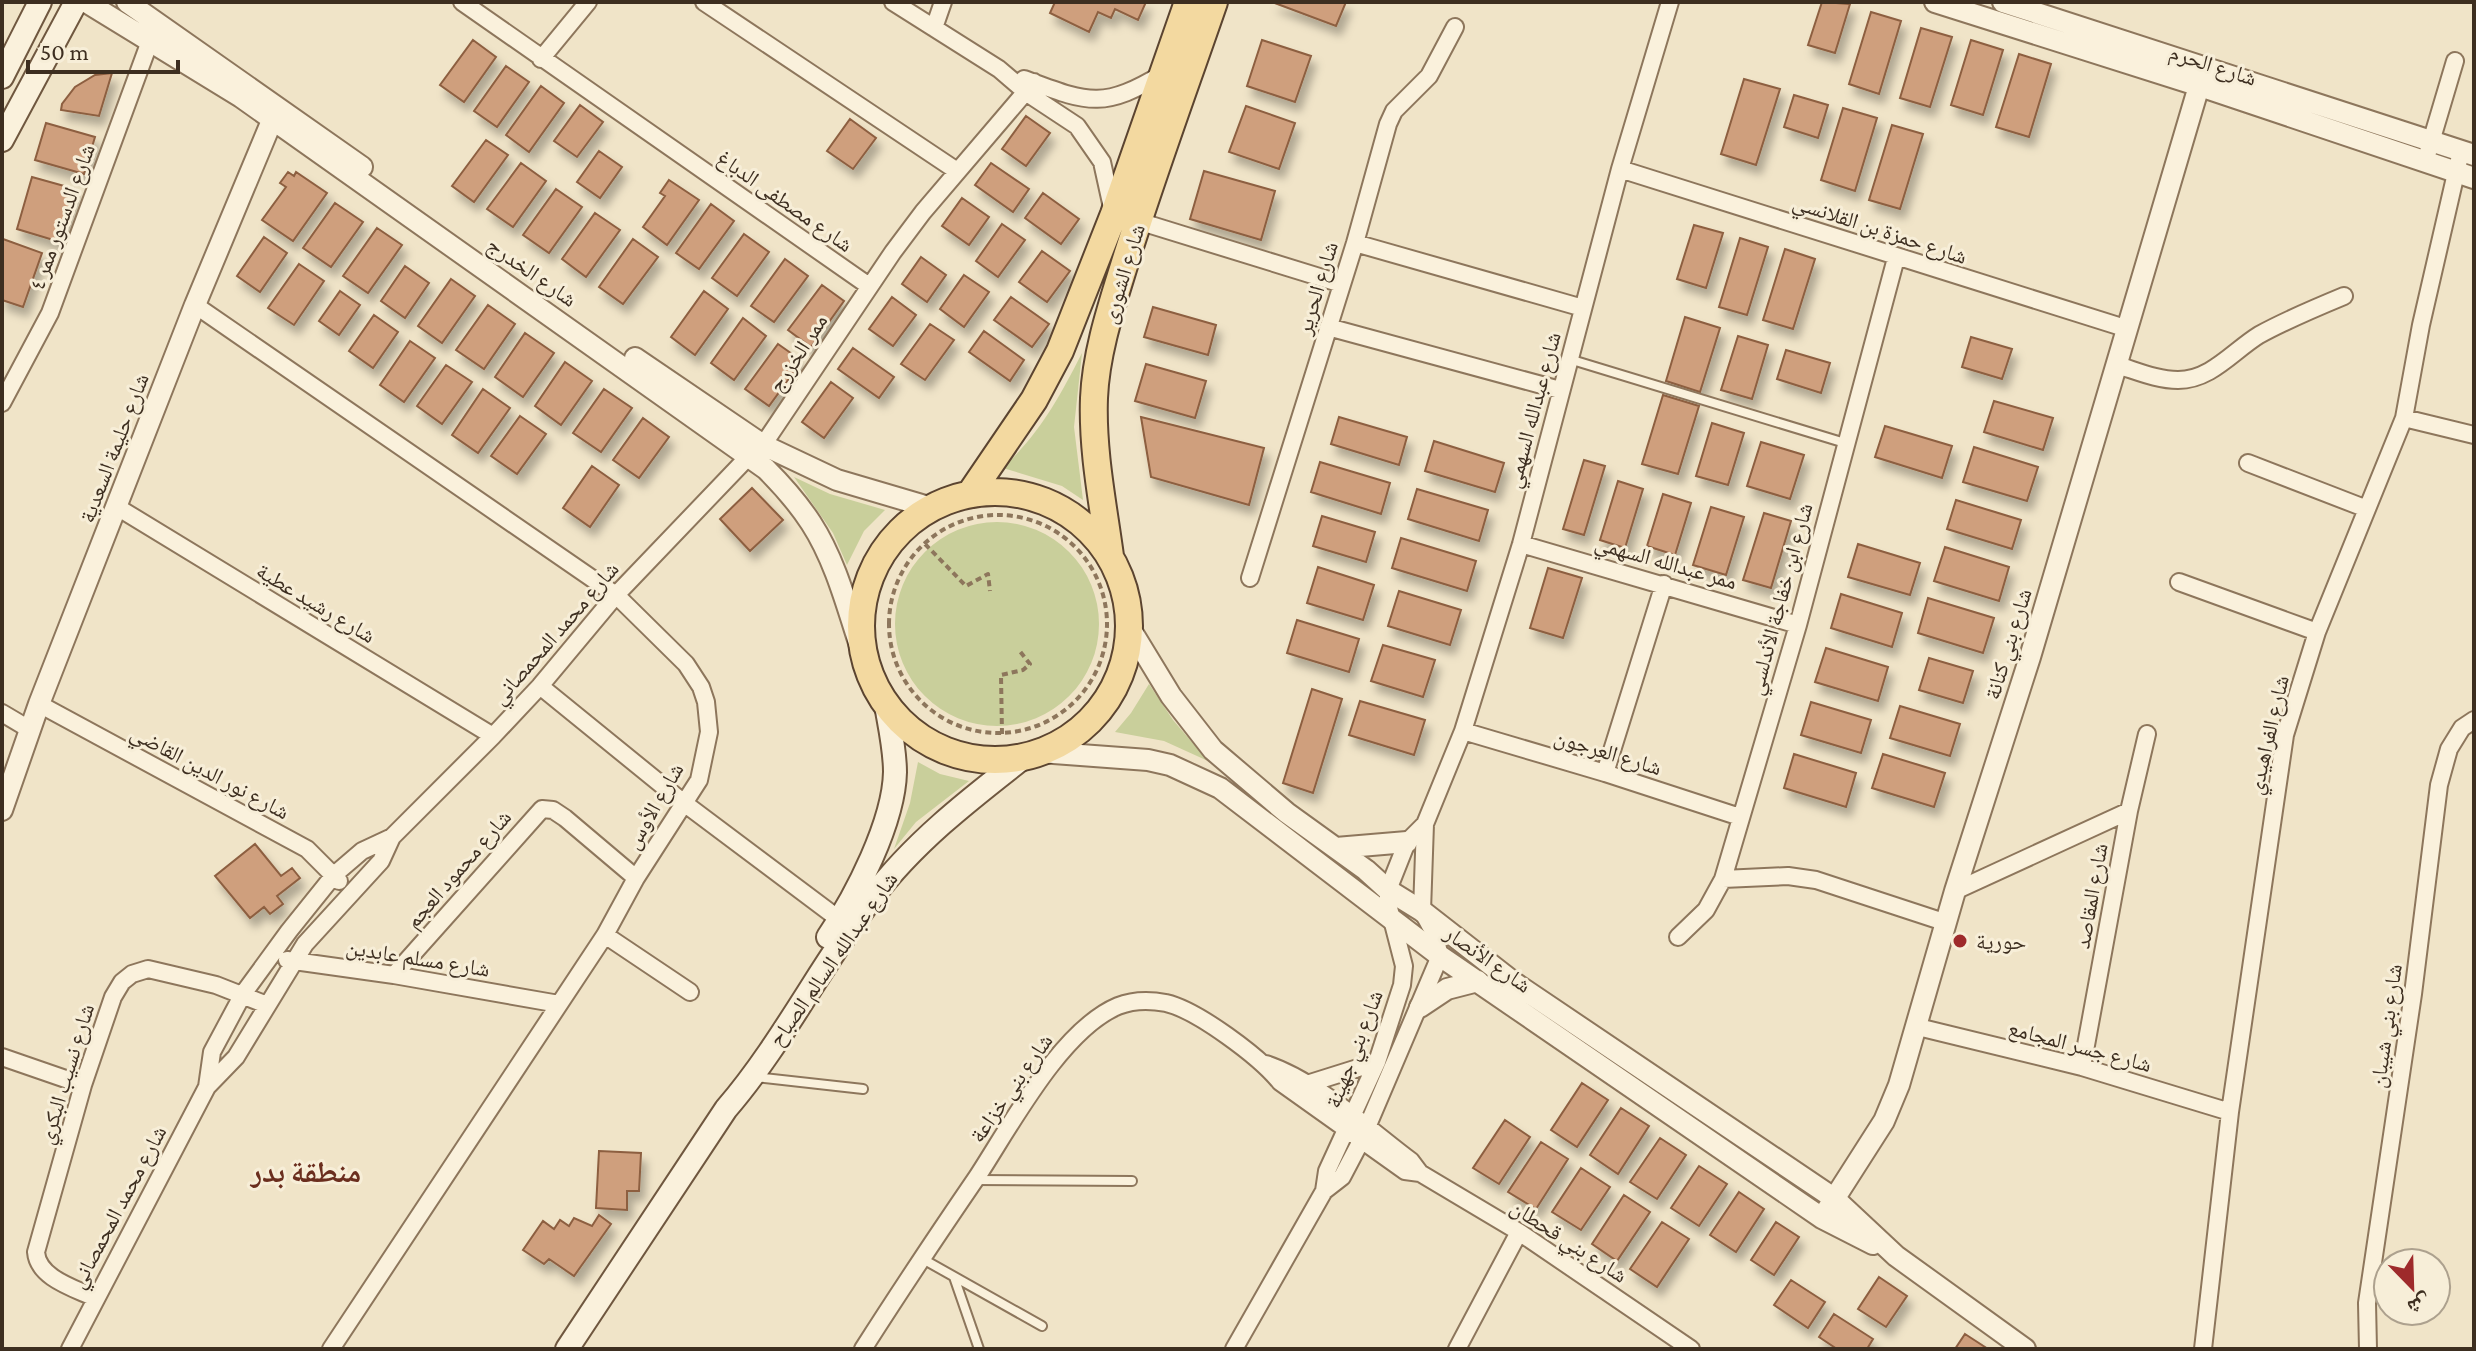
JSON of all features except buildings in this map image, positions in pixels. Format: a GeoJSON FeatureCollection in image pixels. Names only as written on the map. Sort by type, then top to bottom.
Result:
{"type":"FeatureCollection","features":[{"type":"Feature","properties":{"kind":"main road"},"geometry":{"type":"LineString","coordinates":[[2,77],[40,2]]}},
{"type":"Feature","properties":{"kind":"main road"},"geometry":{"type":"LineString","coordinates":[[2,140],[76,2]]}},
{"type":"Feature","properties":{"kind":"main road","name":"شارع الشورى"},"geometry":{"type":"LineString","coordinates":[[1110,556],[1097,463],[1094,396],[1099,357],[1126,217],[1165,72],[1188,2]]}},
{"type":"Feature","properties":{"kind":"main road","name":"شارع الشورى"},"geometry":{"type":"LineString","coordinates":[[970,494],[1034,400],[1060,351],[1126,217],[1214,2]]}},
{"type":"Feature","properties":{"kind":"main road"},"geometry":{"type":"LineString","coordinates":[[1010,493],[1050,503],[1084,525],[1110,556],[1125,590],[1129,627],[1122,671],[1102,707],[1079,731],[1032,755],[987,760],[948,752],[910,730],[886,705],[864,658],[862,607],[875,565],[902,530],[932,508],[970,494],[1010,493]]}},
{"type":"Feature","properties":{"kind":"main road","name":"شارع عبدالله السالم الصباح"},"geometry":{"type":"LineString","coordinates":[[726,1109],[735,1074],[840,920],[869,864],[891,801],[895,776],[886,705]]}},
{"type":"Feature","properties":{"kind":"main road","name":"شارع عبدالله السالم الصباح"},"geometry":{"type":"LineString","coordinates":[[567,1349],[871,898],[900,864],[982,789],[1032,755]]}},
{"type":"Feature","properties":{"kind":"street","name":"شارع الخدرج"},"geometry":{"type":"LineString","coordinates":[[86,2],[274,114]]}},
{"type":"Feature","properties":{"kind":"street","name":"شارع الخدرج"},"geometry":{"type":"LineString","coordinates":[[127,2],[500,279],[756,450],[837,480],[932,508]]}},
{"type":"Feature","properties":{"kind":"street","name":"شارع مصطفى الدباغ"},"geometry":{"type":"LineString","coordinates":[[462,2],[869,286]]}},
{"type":"Feature","properties":{"kind":"street"},"geometry":{"type":"LineString","coordinates":[[541,59],[588,2]]}},
{"type":"Feature","properties":{"kind":"street"},"geometry":{"type":"LineString","coordinates":[[704,2],[957,171]]}},
{"type":"Feature","properties":{"kind":"street"},"geometry":{"type":"LineString","coordinates":[[893,2],[1030,88],[1077,126],[1102,162],[1126,217],[1342,284]]}},
{"type":"Feature","properties":{"kind":"street"},"geometry":{"type":"LineString","coordinates":[[934,28],[943,2]]}},
{"type":"Feature","properties":{"kind":"street","name":"شارع عبدالله السهمي"},"geometry":{"type":"LineString","coordinates":[[1440,956],[1434,933],[1422,911],[1425,824],[1463,731],[1521,544],[1620,169],[1670,2]]}},
{"type":"Feature","properties":{"kind":"street","name":"شارع الحرم"},"geometry":{"type":"LineString","coordinates":[[2003,2],[2202,77]]}},
{"type":"Feature","properties":{"kind":"street","name":"شارع الحرم"},"geometry":{"type":"LineString","coordinates":[[1956,5],[2202,77],[2428,151],[2468,153]]}},
{"type":"Feature","properties":{"kind":"street","name":"شارع الحرير"},"geometry":{"type":"LineString","coordinates":[[1250,578],[1355,243],[1388,124],[1394,111],[1429,76],[1455,27]]}},
{"type":"Feature","properties":{"kind":"street","name":"شارع الدستور ممر ٤"},"geometry":{"type":"LineString","coordinates":[[2,403],[50,313],[150,41]]}},
{"type":"Feature","properties":{"kind":"street"},"geometry":{"type":"LineString","coordinates":[[2428,151],[2455,61]]}},
{"type":"Feature","properties":{"kind":"street"},"geometry":{"type":"LineString","coordinates":[[1030,88],[1105,100],[1134,91],[1165,72]]}},
{"type":"Feature","properties":{"kind":"street","name":"شارع بني كنانة"},"geometry":{"type":"LineString","coordinates":[[1822,1218],[1884,1121],[1899,1085],[2202,77]]}},
{"type":"Feature","properties":{"kind":"street"},"geometry":{"type":"LineString","coordinates":[[869,286],[923,212],[1030,88]]}},
{"type":"Feature","properties":{"kind":"street","name":"شارع حليمة السعدية"},"geometry":{"type":"LineString","coordinates":[[2,810],[29,729],[195,305],[274,114]]}},
{"type":"Feature","properties":{"kind":"street","name":"شارع الحرم"},"geometry":{"type":"LineString","coordinates":[[2428,151],[2464,175]]}},
{"type":"Feature","properties":{"kind":"street","name":"شارع الفراهيدي"},"geometry":{"type":"LineString","coordinates":[[2203,1349],[2230,1112],[2285,735],[2317,632],[2404,418],[2421,325],[2468,153]]}},
{"type":"Feature","properties":{"kind":"street","name":"شارع حمزة بن القلانسي"},"geometry":{"type":"LineString","coordinates":[[1620,169],[2128,329]]}},
{"type":"Feature","properties":{"kind":"street"},"geometry":{"type":"LineString","coordinates":[[1355,243],[1583,308]]}},
{"type":"Feature","properties":{"kind":"street","name":"شارع ابن خفاجة الأندلسي"},"geometry":{"type":"LineString","coordinates":[[1678,937],[1706,910],[1723,879],[1798,625],[1896,258]]}},
{"type":"Feature","properties":{"kind":"street","name":"ممر الخزرج"},"geometry":{"type":"LineString","coordinates":[[756,450],[869,286]]}},
{"type":"Feature","properties":{"kind":"street"},"geometry":{"type":"LineString","coordinates":[[2117,365],[2159,378],[2189,379],[2222,364],[2256,337],[2344,296]]}},
{"type":"Feature","properties":{"kind":"street","name":"شارع الأوس"},"geometry":{"type":"LineString","coordinates":[[195,305],[616,595],[686,664],[701,687],[706,702],[709,732],[699,780],[636,878],[605,935],[331,1349]]}},
{"type":"Feature","properties":{"kind":"street"},"geometry":{"type":"LineString","coordinates":[[1328,327],[1560,390]]}},
{"type":"Feature","properties":{"kind":"street"},"geometry":{"type":"LineString","coordinates":[[2404,418],[2474,435]]}},
{"type":"Feature","properties":{"kind":"street","name":"شارع الخدرج"},"geometry":{"type":"LineString","coordinates":[[756,450],[766,469],[793,498],[812,525],[827,553],[864,658]]}},
{"type":"Feature","properties":{"kind":"street","name":"شارع محمد المحمصاني"},"geometry":{"type":"LineString","coordinates":[[207,1087],[212,1052],[243,994],[334,875],[362,851],[392,837],[493,736],[540,686],[616,595],[756,450]]}},
{"type":"Feature","properties":{"kind":"street"},"geometry":{"type":"LineString","coordinates":[[2248,463],[2367,509]]}},
{"type":"Feature","properties":{"kind":"street","name":"شارع رشيد عطية"},"geometry":{"type":"LineString","coordinates":[[117,507],[493,736]]}},
{"type":"Feature","properties":{"kind":"street","name":"ممر عبدالله السهمي"},"geometry":{"type":"LineString","coordinates":[[1521,544],[1798,625]]}},
{"type":"Feature","properties":{"kind":"street"},"geometry":{"type":"LineString","coordinates":[[2179,582],[2317,632]]}},
{"type":"Feature","properties":{"kind":"street"},"geometry":{"type":"LineString","coordinates":[[1605,773],[1664,584]]}},
{"type":"Feature","properties":{"kind":"street","name":"شارع الأنصار"},"geometry":{"type":"LineString","coordinates":[[1129,627],[1171,696],[1213,750],[1287,813],[1388,890],[1422,911],[1714,1144],[1822,1218],[1896,1256]]}},
{"type":"Feature","properties":{"kind":"street"},"geometry":{"type":"LineString","coordinates":[[540,686],[684,803],[840,920]]}},
{"type":"Feature","properties":{"kind":"street","name":"شارع نور الدين القاضي"},"geometry":{"type":"LineString","coordinates":[[39,704],[307,849],[350,892]]}},
{"type":"Feature","properties":{"kind":"street"},"geometry":{"type":"LineString","coordinates":[[2,713],[29,729]]}},
{"type":"Feature","properties":{"kind":"street","name":"شارع بني شيبان"},"geometry":{"type":"LineString","coordinates":[[2368,1349],[2367,1303],[2413,994],[2439,785],[2449,749],[2473,717]]}},
{"type":"Feature","properties":{"kind":"street","name":"شارع العرجون"},"geometry":{"type":"LineString","coordinates":[[1463,731],[1740,817]]}},
{"type":"Feature","properties":{"kind":"street","name":"شارع المقاصد"},"geometry":{"type":"LineString","coordinates":[[2082,1067],[2129,811],[2147,734]]}},
{"type":"Feature","properties":{"kind":"street","name":"شارع الأنصار"},"geometry":{"type":"LineString","coordinates":[[1032,755],[1148,760],[1192,774],[1220,788],[1440,956],[1724,1124],[1835,1199],[1896,1256],[2025,1349]]}},
{"type":"Feature","properties":{"kind":"street","name":"شارع محمود العجم"},"geometry":{"type":"LineString","coordinates":[[394,975],[542,809],[553,810],[565,818],[636,878]]}},
{"type":"Feature","properties":{"kind":"street"},"geometry":{"type":"LineString","coordinates":[[1955,891],[2129,811]]}},
{"type":"Feature","properties":{"kind":"street","name":"شارع عبدالله السهمي"},"geometry":{"type":"LineString","coordinates":[[1392,920],[1388,890],[1407,842],[1425,824]]}},
{"type":"Feature","properties":{"kind":"street","name":"شارع محمد المحمصاني"},"geometry":{"type":"LineString","coordinates":[[70,1349],[207,1087],[236,1057],[305,944],[381,861],[392,837]]}},
{"type":"Feature","properties":{"kind":"street"},"geometry":{"type":"LineString","coordinates":[[1336,848],[1407,842]]}},
{"type":"Feature","properties":{"kind":"street"},"geometry":{"type":"LineString","coordinates":[[1723,879],[1788,876],[1816,880],[1947,923]]}},
{"type":"Feature","properties":{"kind":"street","name":"شارع بني جهينة"},"geometry":{"type":"LineString","coordinates":[[1234,1349],[1324,1191],[1327,1171],[1377,1062],[1402,985],[1404,966],[1392,920]]}},
{"type":"Feature","properties":{"kind":"street"},"geometry":{"type":"LineString","coordinates":[[605,935],[690,992]]}},
{"type":"Feature","properties":{"kind":"street","name":"شارع مسلم عابدين"},"geometry":{"type":"LineString","coordinates":[[270,956],[559,1004]]}},
{"type":"Feature","properties":{"kind":"street","name":"شارع بني جهينة"},"geometry":{"type":"LineString","coordinates":[[1324,1191],[1342,1177],[1365,1134],[1440,956]]}},
{"type":"Feature","properties":{"kind":"street","name":"شارع نسيب البكري"},"geometry":{"type":"LineString","coordinates":[[95,1298],[45,1273],[37,1262],[36,1252],[83,1085],[113,997],[122,982],[132,974],[148,969],[216,985],[267,1005]]}},
{"type":"Feature","properties":{"kind":"street"},"geometry":{"type":"LineString","coordinates":[[1420,1007],[1447,989],[1478,981]]}},
{"type":"Feature","properties":{"kind":"street","name":"شارع بني خزاعة"},"geometry":{"type":"LineString","coordinates":[[863,1349],[920,1258],[1071,1040],[1094,1019],[1121,1005],[1145,1000],[1169,1003],[1196,1016],[1266,1064],[1286,1071],[1307,1084],[1365,1134]]}},
{"type":"Feature","properties":{"kind":"street","name":"شارع جسر المجامع"},"geometry":{"type":"LineString","coordinates":[[1918,1027],[2082,1067],[2230,1112]]}},
{"type":"Feature","properties":{"kind":"street"},"geometry":{"type":"LineString","coordinates":[[2,1057],[83,1085]]}},
{"type":"Feature","properties":{"kind":"street"},"geometry":{"type":"LineString","coordinates":[[1307,1084],[1377,1062]]}},
{"type":"Feature","properties":{"kind":"street","name":"شارع بني خزاعة"},"geometry":{"type":"LineString","coordinates":[[1266,1064],[1280,1082],[1349,1122]]}},
{"type":"Feature","properties":{"kind":"street"},"geometry":{"type":"LineString","coordinates":[[1714,1144],[1724,1124]]}},
{"type":"Feature","properties":{"kind":"street","name":"شارع بني قحطان"},"geometry":{"type":"LineString","coordinates":[[1365,1134],[1405,1171],[1420,1173],[1519,1232],[1691,1349]]}},
{"type":"Feature","properties":{"kind":"street"},"geometry":{"type":"LineString","coordinates":[[1457,1349],[1519,1232]]}},
{"type":"Feature","properties":{"kind":"lane"},"geometry":{"type":"LineString","coordinates":[[1569,358],[1845,443]]}},
{"type":"Feature","properties":{"kind":"lane"},"geometry":{"type":"LineString","coordinates":[[751,1077],[863,1089]]}},
{"type":"Feature","properties":{"kind":"lane"},"geometry":{"type":"LineString","coordinates":[[974,1180],[1132,1181]]}},
{"type":"Feature","properties":{"kind":"lane"},"geometry":{"type":"LineString","coordinates":[[920,1258],[1042,1326]]}},
{"type":"Feature","properties":{"kind":"lane"},"geometry":{"type":"LineString","coordinates":[[954,1276],[979,1349]]}},
{"type":"Feature","properties":{"kind":"path"},"geometry":{"type":"LineString","coordinates":[[996,513],[1036,521],[1074,543],[1102,588],[1110,621],[1101,662],[1079,697],[1043,724],[1002,734],[959,727],[924,704],[897,670],[887,627],[894,586],[925,544],[952,524],[996,513]]}},
{"type":"Feature","properties":{"kind":"path"},"geometry":{"type":"LineString","coordinates":[[925,544],[966,586],[988,574],[990,591]]}},
{"type":"Feature","properties":{"kind":"path"},"geometry":{"type":"LineString","coordinates":[[1002,734],[1001,675],[1023,670],[1030,664],[1018,649]]}},
{"type":"Feature","properties":{"kind":"green space"},"geometry":{"type":"Polygon","coordinates":[[[1082,353],[1074,427],[1083,500],[1062,486],[1003,468],[1048,414],[1082,353]]]}},
{"type":"Feature","properties":{"kind":"green space"},"geometry":{"type":"Polygon","coordinates":[[[794,477],[830,494],[885,510],[864,531],[847,565],[833,533],[794,477]]]}},
{"type":"Feature","properties":{"kind":"green space"},"geometry":{"type":"Polygon","coordinates":[[[997,522],[1036,530],[1054,539],[1069,552],[1082,567],[1091,585],[1099,624],[1091,663],[1082,681],[1069,696],[1054,709],[1036,718],[997,726],[958,718],[940,709],[925,696],[912,681],[903,663],[895,624],[903,585],[912,567],[925,552],[940,539],[958,530],[997,522]]]}},
{"type":"Feature","properties":{"kind":"green space"},"geometry":{"type":"Polygon","coordinates":[[[1149,684],[1173,720],[1208,761],[1164,741],[1115,732],[1149,684]]]}},
{"type":"Feature","properties":{"kind":"green space"},"geometry":{"type":"Polygon","coordinates":[[[918,762],[940,774],[969,781],[916,822],[894,849],[910,803],[918,762]]]}},
{"type":"Feature","properties":{"kind":"place","name":"حورية"},"geometry":{"type":"Point","coordinates":[1960,941]}},
{"type":"Feature","properties":{"kind":"district","name":"منطقة بدر"},"geometry":{"type":"Point","coordinates":[306,1171]}}]}
